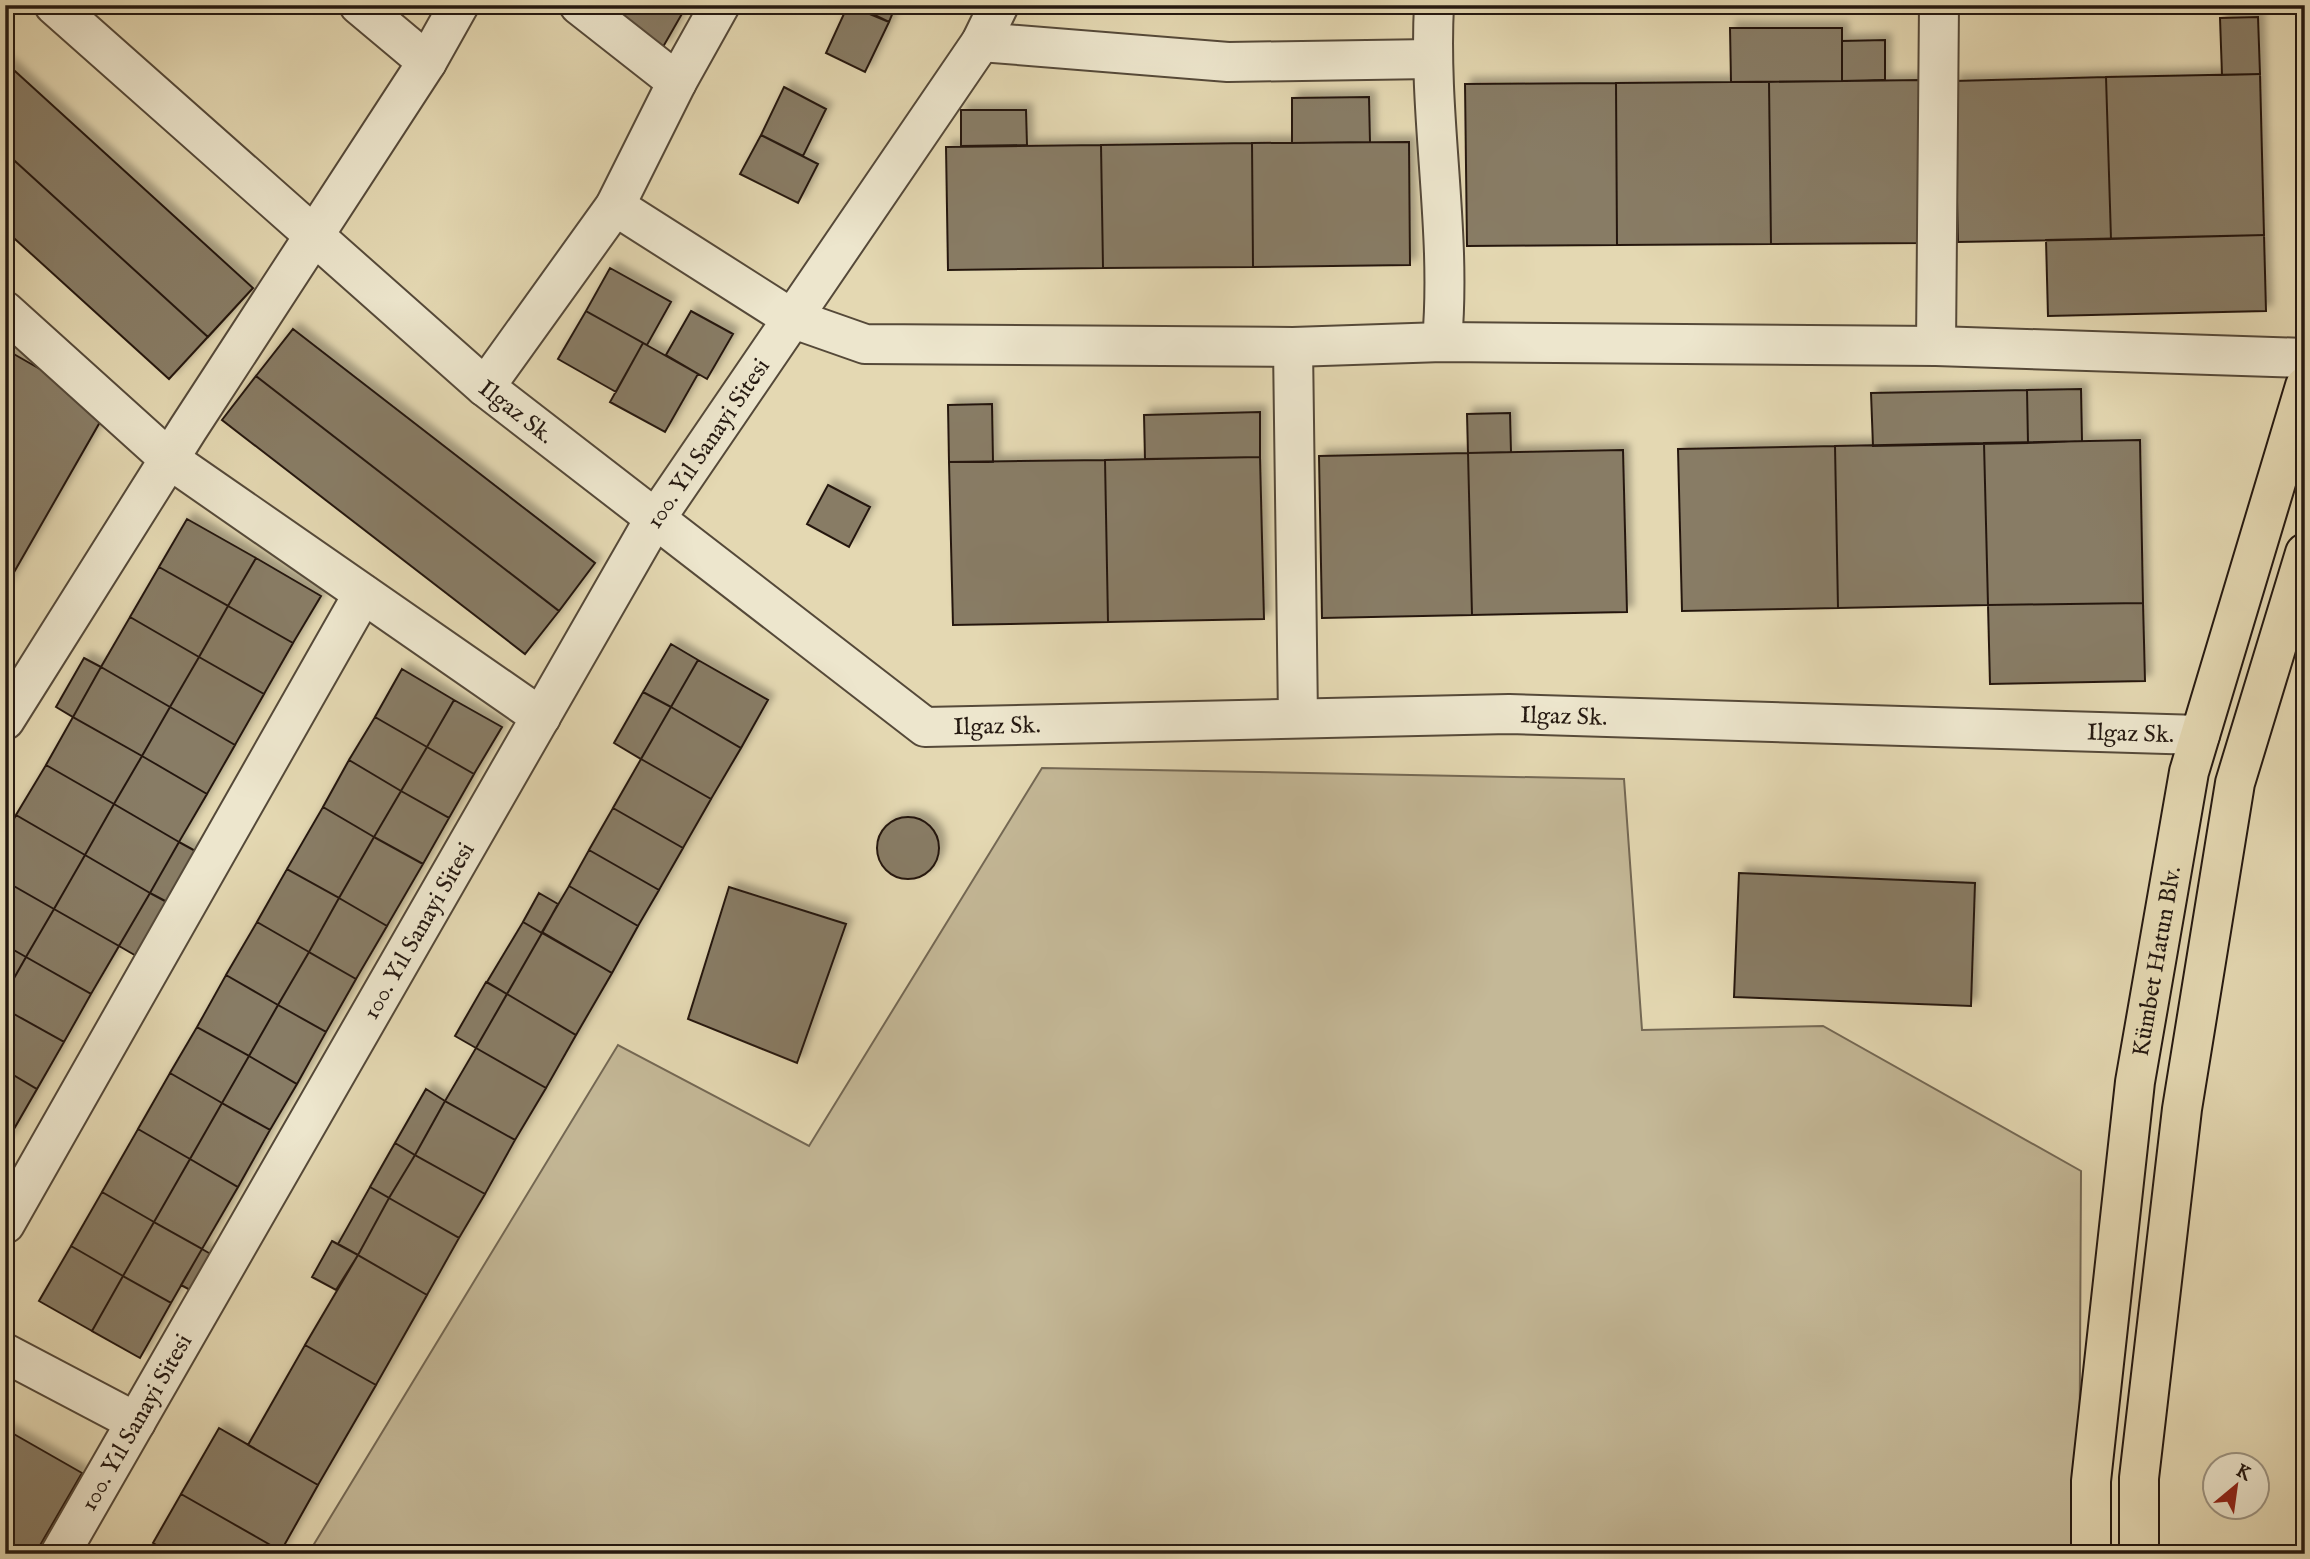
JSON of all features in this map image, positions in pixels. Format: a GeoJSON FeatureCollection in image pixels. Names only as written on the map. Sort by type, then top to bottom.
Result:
{"type":"FeatureCollection","features":[{"type":"Feature","properties":{"kind":"main road","name":"Kümbet Hatun Blv."},"geometry":{"type":"LineString","coordinates":[[2091,1554],[2091,1481],[2135,1082],[2189,772],[2305,386]]}},
{"type":"Feature","properties":{"kind":"main road","name":"Kümbet Hatun Blv."},"geometry":{"type":"LineString","coordinates":[[2138,1554],[2139,1478],[2182,1109],[2233,797],[2305,552]]}},
{"type":"Feature","properties":{"kind":"street","name":"Ilgaz Sk."},"geometry":{"type":"LineString","coordinates":[[54,5],[485,387],[925,727],[1509,714],[2200,735]]}},
{"type":"Feature","properties":{"kind":"street"},"geometry":{"type":"LineString","coordinates":[[359,5],[426,62]]}},
{"type":"Feature","properties":{"kind":"street"},"geometry":{"type":"LineString","coordinates":[[5,720],[169,458],[426,62],[459,5]]}},
{"type":"Feature","properties":{"kind":"street"},"geometry":{"type":"LineString","coordinates":[[579,5],[677,82]]}},
{"type":"Feature","properties":{"kind":"street"},"geometry":{"type":"LineString","coordinates":[[485,387],[615,206],[677,82],[720,5]]}},
{"type":"Feature","properties":{"kind":"street","name":"100. Yıl Sanayi Sitesi"},"geometry":{"type":"LineString","coordinates":[[60,1554],[656,519],[981,42],[999,5]]}},
{"type":"Feature","properties":{"kind":"street"},"geometry":{"type":"LineString","coordinates":[[1434,5],[1431,59],[1446,293],[1442,342]]}},
{"type":"Feature","properties":{"kind":"street"},"geometry":{"type":"LineString","coordinates":[[1936,346],[1939,5]]}},
{"type":"Feature","properties":{"kind":"street"},"geometry":{"type":"LineString","coordinates":[[981,42],[1228,62],[1431,59]]}},
{"type":"Feature","properties":{"kind":"street"},"geometry":{"type":"LineString","coordinates":[[615,206],[791,318],[865,344],[1293,347],[1442,342],[1936,346],[2305,358]]}},
{"type":"Feature","properties":{"kind":"street"},"geometry":{"type":"LineString","coordinates":[[5,310],[169,458],[541,717]]}},
{"type":"Feature","properties":{"kind":"street"},"geometry":{"type":"LineString","coordinates":[[1293,347],[1298,718]]}},
{"type":"Feature","properties":{"kind":"street"},"geometry":{"type":"LineString","coordinates":[[5,1224],[363,594]]}},
{"type":"Feature","properties":{"kind":"street"},"geometry":{"type":"LineString","coordinates":[[5,1353],[136,1422]]}},
{"type":"Feature","properties":{"kind":"shaded area"},"geometry":{"type":"Polygon","coordinates":[[[1042,768],[1624,779],[1642,1030],[1823,1026],[2081,1171],[2079,1554],[308,1554],[618,1045],[809,1146],[1042,768]]]}},
{"type":"Feature","properties":{"kind":"building"},"geometry":{"type":"Polygon","coordinates":[[[614,5],[687,5],[663,47],[608,15],[614,5]]]}},
{"type":"Feature","properties":{"kind":"building"},"geometry":{"type":"Polygon","coordinates":[[[848,5],[889,22],[865,72],[826,53],[848,5]]]}},
{"type":"Feature","properties":{"kind":"building"},"geometry":{"type":"Polygon","coordinates":[[[854,5],[896,5],[889,22],[854,5]]]}},
{"type":"Feature","properties":{"kind":"building"},"geometry":{"type":"Polygon","coordinates":[[[2258,17],[2260,74],[2222,75],[2220,18],[2258,17]]]}},
{"type":"Feature","properties":{"kind":"building"},"geometry":{"type":"Polygon","coordinates":[[[1730,28],[1842,28],[1842,81],[1731,82],[1730,28]]]}},
{"type":"Feature","properties":{"kind":"building"},"geometry":{"type":"Polygon","coordinates":[[[1885,40],[1885,80],[1842,81],[1842,41],[1885,40]]]}},
{"type":"Feature","properties":{"kind":"building"},"geometry":{"type":"Polygon","coordinates":[[[5,62],[253,288],[208,337],[5,152],[5,62]]]}},
{"type":"Feature","properties":{"kind":"building"},"geometry":{"type":"Polygon","coordinates":[[[5,62],[253,288],[169,379],[5,230],[5,62]]]}},
{"type":"Feature","properties":{"kind":"building"},"geometry":{"type":"Polygon","coordinates":[[[2260,74],[2264,235],[2111,239],[2106,77],[2260,74]]]}},
{"type":"Feature","properties":{"kind":"building"},"geometry":{"type":"Polygon","coordinates":[[[2106,77],[2111,239],[1958,242],[1954,81],[2106,77]]]}},
{"type":"Feature","properties":{"kind":"building"},"geometry":{"type":"Polygon","coordinates":[[[1921,80],[1924,243],[1771,244],[1769,82],[1921,80]]]}},
{"type":"Feature","properties":{"kind":"building"},"geometry":{"type":"Polygon","coordinates":[[[1769,82],[1771,244],[1617,245],[1616,83],[1769,82]]]}},
{"type":"Feature","properties":{"kind":"building"},"geometry":{"type":"Polygon","coordinates":[[[1616,83],[1617,245],[1467,246],[1465,84],[1616,83]]]}},
{"type":"Feature","properties":{"kind":"building"},"geometry":{"type":"Polygon","coordinates":[[[784,87],[826,109],[803,156],[761,135],[784,87]]]}},
{"type":"Feature","properties":{"kind":"building"},"geometry":{"type":"Polygon","coordinates":[[[1369,97],[1370,142],[1292,143],[1292,98],[1369,97]]]}},
{"type":"Feature","properties":{"kind":"building"},"geometry":{"type":"Polygon","coordinates":[[[961,110],[1026,110],[1027,145],[961,146],[961,110]]]}},
{"type":"Feature","properties":{"kind":"building"},"geometry":{"type":"Polygon","coordinates":[[[761,135],[818,164],[798,203],[740,174],[761,135]]]}},
{"type":"Feature","properties":{"kind":"building"},"geometry":{"type":"Polygon","coordinates":[[[1409,142],[1410,265],[1253,267],[1252,143],[1409,142]]]}},
{"type":"Feature","properties":{"kind":"building"},"geometry":{"type":"Polygon","coordinates":[[[1252,143],[1253,267],[1103,268],[1101,145],[1252,143]]]}},
{"type":"Feature","properties":{"kind":"building"},"geometry":{"type":"Polygon","coordinates":[[[1101,145],[1103,268],[948,270],[946,147],[1101,145]]]}},
{"type":"Feature","properties":{"kind":"building"},"geometry":{"type":"Polygon","coordinates":[[[2264,235],[2266,311],[2048,316],[2046,240],[2264,235]]]}},
{"type":"Feature","properties":{"kind":"building"},"geometry":{"type":"Polygon","coordinates":[[[610,268],[671,302],[647,345],[586,311],[610,268]]]}},
{"type":"Feature","properties":{"kind":"building"},"geometry":{"type":"Polygon","coordinates":[[[586,311],[643,343],[616,392],[558,359],[586,311]]]}},
{"type":"Feature","properties":{"kind":"building"},"geometry":{"type":"Polygon","coordinates":[[[691,311],[733,334],[707,379],[666,355],[691,311]]]}},
{"type":"Feature","properties":{"kind":"building"},"geometry":{"type":"Polygon","coordinates":[[[293,329],[595,563],[559,611],[256,376],[293,329]]]}},
{"type":"Feature","properties":{"kind":"building"},"geometry":{"type":"Polygon","coordinates":[[[643,343],[698,374],[665,432],[610,402],[643,343]]]}},
{"type":"Feature","properties":{"kind":"building"},"geometry":{"type":"Polygon","coordinates":[[[5,349],[108,408],[5,588],[5,349]]]}},
{"type":"Feature","properties":{"kind":"building"},"geometry":{"type":"Polygon","coordinates":[[[256,376],[559,611],[525,654],[222,420],[256,376]]]}},
{"type":"Feature","properties":{"kind":"building"},"geometry":{"type":"Polygon","coordinates":[[[2081,389],[2082,441],[2028,443],[2027,390],[2081,389]]]}},
{"type":"Feature","properties":{"kind":"building"},"geometry":{"type":"Polygon","coordinates":[[[2027,390],[2028,443],[1873,446],[1871,393],[2027,390]]]}},
{"type":"Feature","properties":{"kind":"building"},"geometry":{"type":"Polygon","coordinates":[[[992,404],[993,462],[949,462],[948,405],[992,404]]]}},
{"type":"Feature","properties":{"kind":"building"},"geometry":{"type":"Polygon","coordinates":[[[1260,412],[1260,457],[1145,459],[1144,415],[1260,412]]]}},
{"type":"Feature","properties":{"kind":"building"},"geometry":{"type":"Polygon","coordinates":[[[1510,413],[1511,452],[1468,453],[1467,414],[1510,413]]]}},
{"type":"Feature","properties":{"kind":"building"},"geometry":{"type":"Polygon","coordinates":[[[2140,440],[2143,603],[1988,605],[1984,443],[2140,440]]]}},
{"type":"Feature","properties":{"kind":"building"},"geometry":{"type":"Polygon","coordinates":[[[1984,443],[1988,605],[1838,608],[1835,446],[1984,443]]]}},
{"type":"Feature","properties":{"kind":"building"},"geometry":{"type":"Polygon","coordinates":[[[1835,446],[1838,608],[1682,611],[1678,449],[1835,446]]]}},
{"type":"Feature","properties":{"kind":"building"},"geometry":{"type":"Polygon","coordinates":[[[1623,450],[1627,612],[1472,615],[1468,453],[1623,450]]]}},
{"type":"Feature","properties":{"kind":"building"},"geometry":{"type":"Polygon","coordinates":[[[1468,453],[1472,615],[1322,618],[1319,456],[1468,453]]]}},
{"type":"Feature","properties":{"kind":"building"},"geometry":{"type":"Polygon","coordinates":[[[1260,457],[1264,619],[1108,622],[1105,460],[1260,457]]]}},
{"type":"Feature","properties":{"kind":"building"},"geometry":{"type":"Polygon","coordinates":[[[1105,460],[1108,622],[953,625],[949,462],[1105,460]]]}},
{"type":"Feature","properties":{"kind":"building"},"geometry":{"type":"Polygon","coordinates":[[[828,485],[870,507],[849,547],[807,524],[828,485]]]}},
{"type":"Feature","properties":{"kind":"building"},"geometry":{"type":"Polygon","coordinates":[[[187,519],[256,558],[228,606],[159,567],[187,519]]]}},
{"type":"Feature","properties":{"kind":"building"},"geometry":{"type":"Polygon","coordinates":[[[256,558],[321,596],[293,643],[228,606],[256,558]]]}},
{"type":"Feature","properties":{"kind":"building"},"geometry":{"type":"Polygon","coordinates":[[[159,567],[228,606],[199,657],[130,617],[159,567]]]}},
{"type":"Feature","properties":{"kind":"building"},"geometry":{"type":"Polygon","coordinates":[[[2143,603],[2145,681],[1990,684],[1988,605],[2143,603]]]}},
{"type":"Feature","properties":{"kind":"building"},"geometry":{"type":"Polygon","coordinates":[[[228,606],[293,643],[264,694],[199,657],[228,606]]]}},
{"type":"Feature","properties":{"kind":"building"},"geometry":{"type":"Polygon","coordinates":[[[130,617],[199,657],[170,707],[101,667],[130,617]]]}},
{"type":"Feature","properties":{"kind":"building"},"geometry":{"type":"Polygon","coordinates":[[[671,644],[698,660],[671,707],[643,692],[671,644]]]}},
{"type":"Feature","properties":{"kind":"building"},"geometry":{"type":"Polygon","coordinates":[[[199,657],[264,694],[235,745],[170,707],[199,657]]]}},
{"type":"Feature","properties":{"kind":"building"},"geometry":{"type":"Polygon","coordinates":[[[84,658],[101,667],[73,717],[56,707],[84,658]]]}},
{"type":"Feature","properties":{"kind":"building"},"geometry":{"type":"Polygon","coordinates":[[[698,660],[768,700],[741,748],[671,707],[698,660]]]}},
{"type":"Feature","properties":{"kind":"building"},"geometry":{"type":"Polygon","coordinates":[[[101,667],[170,707],[142,756],[73,717],[101,667]]]}},
{"type":"Feature","properties":{"kind":"building"},"geometry":{"type":"Polygon","coordinates":[[[402,669],[454,700],[427,747],[375,717],[402,669]]]}},
{"type":"Feature","properties":{"kind":"building"},"geometry":{"type":"Polygon","coordinates":[[[643,692],[671,707],[641,759],[614,743],[643,692]]]}},
{"type":"Feature","properties":{"kind":"building"},"geometry":{"type":"Polygon","coordinates":[[[454,700],[502,727],[474,774],[427,747],[454,700]]]}},
{"type":"Feature","properties":{"kind":"building"},"geometry":{"type":"Polygon","coordinates":[[[170,707],[235,745],[207,794],[142,756],[170,707]]]}},
{"type":"Feature","properties":{"kind":"building"},"geometry":{"type":"Polygon","coordinates":[[[671,707],[741,748],[711,799],[641,759],[671,707]]]}},
{"type":"Feature","properties":{"kind":"building"},"geometry":{"type":"Polygon","coordinates":[[[73,717],[142,756],[114,804],[46,765],[73,717]]]}},
{"type":"Feature","properties":{"kind":"building"},"geometry":{"type":"Polygon","coordinates":[[[375,717],[427,747],[401,791],[349,760],[375,717]]]}},
{"type":"Feature","properties":{"kind":"building"},"geometry":{"type":"Polygon","coordinates":[[[427,747],[474,774],[449,818],[401,791],[427,747]]]}},
{"type":"Feature","properties":{"kind":"building"},"geometry":{"type":"Polygon","coordinates":[[[142,756],[207,794],[179,842],[114,804],[142,756]]]}},
{"type":"Feature","properties":{"kind":"building"},"geometry":{"type":"Polygon","coordinates":[[[641,759],[711,799],[683,848],[613,808],[641,759]]]}},
{"type":"Feature","properties":{"kind":"building"},"geometry":{"type":"Polygon","coordinates":[[[349,760],[401,791],[374,837],[323,807],[349,760]]]}},
{"type":"Feature","properties":{"kind":"building"},"geometry":{"type":"Polygon","coordinates":[[[46,765],[114,804],[85,855],[16,815],[46,765]]]}},
{"type":"Feature","properties":{"kind":"building"},"geometry":{"type":"Polygon","coordinates":[[[401,791],[449,818],[423,864],[374,837],[401,791]]]}},
{"type":"Feature","properties":{"kind":"building"},"geometry":{"type":"Polygon","coordinates":[[[114,804],[179,842],[150,893],[85,855],[114,804]]]}},
{"type":"Feature","properties":{"kind":"building"},"geometry":{"type":"Polygon","coordinates":[[[323,807],[374,837],[339,898],[287,869],[323,807]]]}},
{"type":"Feature","properties":{"kind":"building"},"geometry":{"type":"Polygon","coordinates":[[[613,808],[683,848],[659,890],[589,850],[613,808]]]}},
{"type":"Feature","properties":{"kind":"building"},"geometry":{"type":"Polygon","coordinates":[[[16,815],[85,855],[54,909],[5,881],[5,835],[16,815]]]}},
{"type":"Feature","properties":{"kind":"building"},"geometry":{"type":"Polygon","coordinates":[[[902,817],[914,817],[930,826],[937,836],[937,860],[930,870],[914,879],[902,879],[891,874],[882,865],[877,854],[877,842],[882,831],[891,822],[902,817]]]}},
{"type":"Feature","properties":{"kind":"building"},"geometry":{"type":"Polygon","coordinates":[[[374,837],[423,864],[387,926],[339,898],[374,837]]]}},
{"type":"Feature","properties":{"kind":"building"},"geometry":{"type":"Polygon","coordinates":[[[179,842],[199,853],[170,904],[150,893],[179,842]]]}},
{"type":"Feature","properties":{"kind":"building"},"geometry":{"type":"Polygon","coordinates":[[[589,850],[659,890],[638,926],[569,886],[589,850]]]}},
{"type":"Feature","properties":{"kind":"building"},"geometry":{"type":"Polygon","coordinates":[[[85,855],[150,893],[119,946],[54,909],[85,855]]]}},
{"type":"Feature","properties":{"kind":"building"},"geometry":{"type":"Polygon","coordinates":[[[287,869],[339,898],[309,952],[257,922],[287,869]]]}},
{"type":"Feature","properties":{"kind":"building"},"geometry":{"type":"Polygon","coordinates":[[[1739,873],[1975,883],[1971,1006],[1734,997],[1739,873]]]}},
{"type":"Feature","properties":{"kind":"building"},"geometry":{"type":"Polygon","coordinates":[[[5,881],[54,909],[26,957],[5,945],[5,881]]]}},
{"type":"Feature","properties":{"kind":"building"},"geometry":{"type":"Polygon","coordinates":[[[569,886],[638,926],[612,973],[542,932],[569,886]]]}},
{"type":"Feature","properties":{"kind":"building"},"geometry":{"type":"Polygon","coordinates":[[[729,887],[846,924],[797,1063],[688,1019],[729,887]]]}},
{"type":"Feature","properties":{"kind":"building"},"geometry":{"type":"Polygon","coordinates":[[[150,893],[169,903],[138,957],[119,946],[150,893]]]}},
{"type":"Feature","properties":{"kind":"building"},"geometry":{"type":"Polygon","coordinates":[[[539,893],[558,904],[542,933],[523,922],[539,893]]]}},
{"type":"Feature","properties":{"kind":"building"},"geometry":{"type":"Polygon","coordinates":[[[339,898],[387,926],[356,979],[309,952],[339,898]]]}},
{"type":"Feature","properties":{"kind":"building"},"geometry":{"type":"Polygon","coordinates":[[[54,909],[119,946],[91,994],[26,957],[54,909]]]}},
{"type":"Feature","properties":{"kind":"building"},"geometry":{"type":"Polygon","coordinates":[[[257,922],[309,952],[278,1005],[226,975],[257,922]]]}},
{"type":"Feature","properties":{"kind":"building"},"geometry":{"type":"Polygon","coordinates":[[[523,922],[542,933],[507,994],[487,982],[523,922]]]}},
{"type":"Feature","properties":{"kind":"building"},"geometry":{"type":"Polygon","coordinates":[[[542,933],[612,973],[576,1035],[507,994],[542,933]]]}},
{"type":"Feature","properties":{"kind":"building"},"geometry":{"type":"Polygon","coordinates":[[[5,945],[26,957],[5,994],[5,945]]]}},
{"type":"Feature","properties":{"kind":"building"},"geometry":{"type":"Polygon","coordinates":[[[309,952],[356,979],[326,1032],[278,1005],[309,952]]]}},
{"type":"Feature","properties":{"kind":"building"},"geometry":{"type":"Polygon","coordinates":[[[26,957],[91,994],[64,1042],[5,1009],[5,994],[26,957]]]}},
{"type":"Feature","properties":{"kind":"building"},"geometry":{"type":"Polygon","coordinates":[[[226,975],[278,1005],[249,1056],[197,1027],[226,975]]]}},
{"type":"Feature","properties":{"kind":"building"},"geometry":{"type":"Polygon","coordinates":[[[486,982],[507,994],[476,1048],[455,1036],[486,982]]]}},
{"type":"Feature","properties":{"kind":"building"},"geometry":{"type":"Polygon","coordinates":[[[507,994],[576,1035],[546,1088],[476,1048],[507,994]]]}},
{"type":"Feature","properties":{"kind":"building"},"geometry":{"type":"Polygon","coordinates":[[[278,1005],[326,1032],[297,1084],[249,1056],[278,1005]]]}},
{"type":"Feature","properties":{"kind":"building"},"geometry":{"type":"Polygon","coordinates":[[[5,1009],[64,1042],[37,1089],[5,1070],[5,1009]]]}},
{"type":"Feature","properties":{"kind":"building"},"geometry":{"type":"Polygon","coordinates":[[[197,1027],[249,1056],[222,1103],[170,1073],[197,1027]]]}},
{"type":"Feature","properties":{"kind":"building"},"geometry":{"type":"Polygon","coordinates":[[[476,1048],[546,1088],[515,1140],[445,1101],[476,1048]]]}},
{"type":"Feature","properties":{"kind":"building"},"geometry":{"type":"Polygon","coordinates":[[[249,1056],[297,1084],[270,1130],[222,1103],[249,1056]]]}},
{"type":"Feature","properties":{"kind":"building"},"geometry":{"type":"Polygon","coordinates":[[[5,1070],[37,1089],[7,1141],[5,1139],[5,1070]]]}},
{"type":"Feature","properties":{"kind":"building"},"geometry":{"type":"Polygon","coordinates":[[[170,1073],[222,1103],[190,1159],[138,1129],[170,1073]]]}},
{"type":"Feature","properties":{"kind":"building"},"geometry":{"type":"Polygon","coordinates":[[[426,1089],[445,1101],[415,1155],[395,1143],[426,1089]]]}},
{"type":"Feature","properties":{"kind":"building"},"geometry":{"type":"Polygon","coordinates":[[[445,1101],[515,1140],[485,1194],[415,1155],[445,1101]]]}},
{"type":"Feature","properties":{"kind":"building"},"geometry":{"type":"Polygon","coordinates":[[[222,1103],[270,1130],[238,1187],[190,1159],[222,1103]]]}},
{"type":"Feature","properties":{"kind":"building"},"geometry":{"type":"Polygon","coordinates":[[[138,1129],[190,1159],[154,1222],[102,1192],[138,1129]]]}},
{"type":"Feature","properties":{"kind":"building"},"geometry":{"type":"Polygon","coordinates":[[[395,1143],[415,1155],[389,1198],[370,1187],[395,1143]]]}},
{"type":"Feature","properties":{"kind":"building"},"geometry":{"type":"Polygon","coordinates":[[[415,1155],[485,1194],[459,1238],[389,1198],[415,1155]]]}},
{"type":"Feature","properties":{"kind":"building"},"geometry":{"type":"Polygon","coordinates":[[[190,1159],[238,1187],[202,1249],[154,1222],[190,1159]]]}},
{"type":"Feature","properties":{"kind":"building"},"geometry":{"type":"Polygon","coordinates":[[[370,1187],[389,1198],[358,1255],[338,1244],[370,1187]]]}},
{"type":"Feature","properties":{"kind":"building"},"geometry":{"type":"Polygon","coordinates":[[[102,1192],[154,1222],[123,1276],[71,1246],[102,1192]]]}},
{"type":"Feature","properties":{"kind":"building"},"geometry":{"type":"Polygon","coordinates":[[[389,1198],[459,1238],[427,1295],[358,1255],[389,1198]]]}},
{"type":"Feature","properties":{"kind":"building"},"geometry":{"type":"Polygon","coordinates":[[[154,1222],[202,1249],[171,1303],[123,1276],[154,1222]]]}},
{"type":"Feature","properties":{"kind":"building"},"geometry":{"type":"Polygon","coordinates":[[[332,1241],[358,1255],[336,1290],[312,1277],[332,1241]]]}},
{"type":"Feature","properties":{"kind":"building"},"geometry":{"type":"Polygon","coordinates":[[[71,1246],[123,1276],[92,1331],[39,1301],[71,1246]]]}},
{"type":"Feature","properties":{"kind":"building"},"geometry":{"type":"Polygon","coordinates":[[[202,1249],[221,1260],[201,1296],[181,1285],[202,1249]]]}},
{"type":"Feature","properties":{"kind":"building"},"geometry":{"type":"Polygon","coordinates":[[[358,1255],[427,1295],[376,1385],[305,1345],[358,1255]]]}},
{"type":"Feature","properties":{"kind":"building"},"geometry":{"type":"Polygon","coordinates":[[[123,1276],[171,1303],[140,1358],[92,1331],[123,1276]]]}},
{"type":"Feature","properties":{"kind":"building"},"geometry":{"type":"Polygon","coordinates":[[[305,1345],[376,1385],[318,1485],[248,1445],[305,1345]]]}},
{"type":"Feature","properties":{"kind":"building"},"geometry":{"type":"Polygon","coordinates":[[[219,1428],[318,1485],[281,1551],[181,1494],[219,1428]]]}},
{"type":"Feature","properties":{"kind":"building"},"geometry":{"type":"Polygon","coordinates":[[[5,1429],[82,1473],[35,1554],[5,1554],[5,1429]]]}},
{"type":"Feature","properties":{"kind":"building"},"geometry":{"type":"Polygon","coordinates":[[[181,1494],[281,1551],[279,1554],[172,1554],[153,1543],[181,1494]]]}}]}
